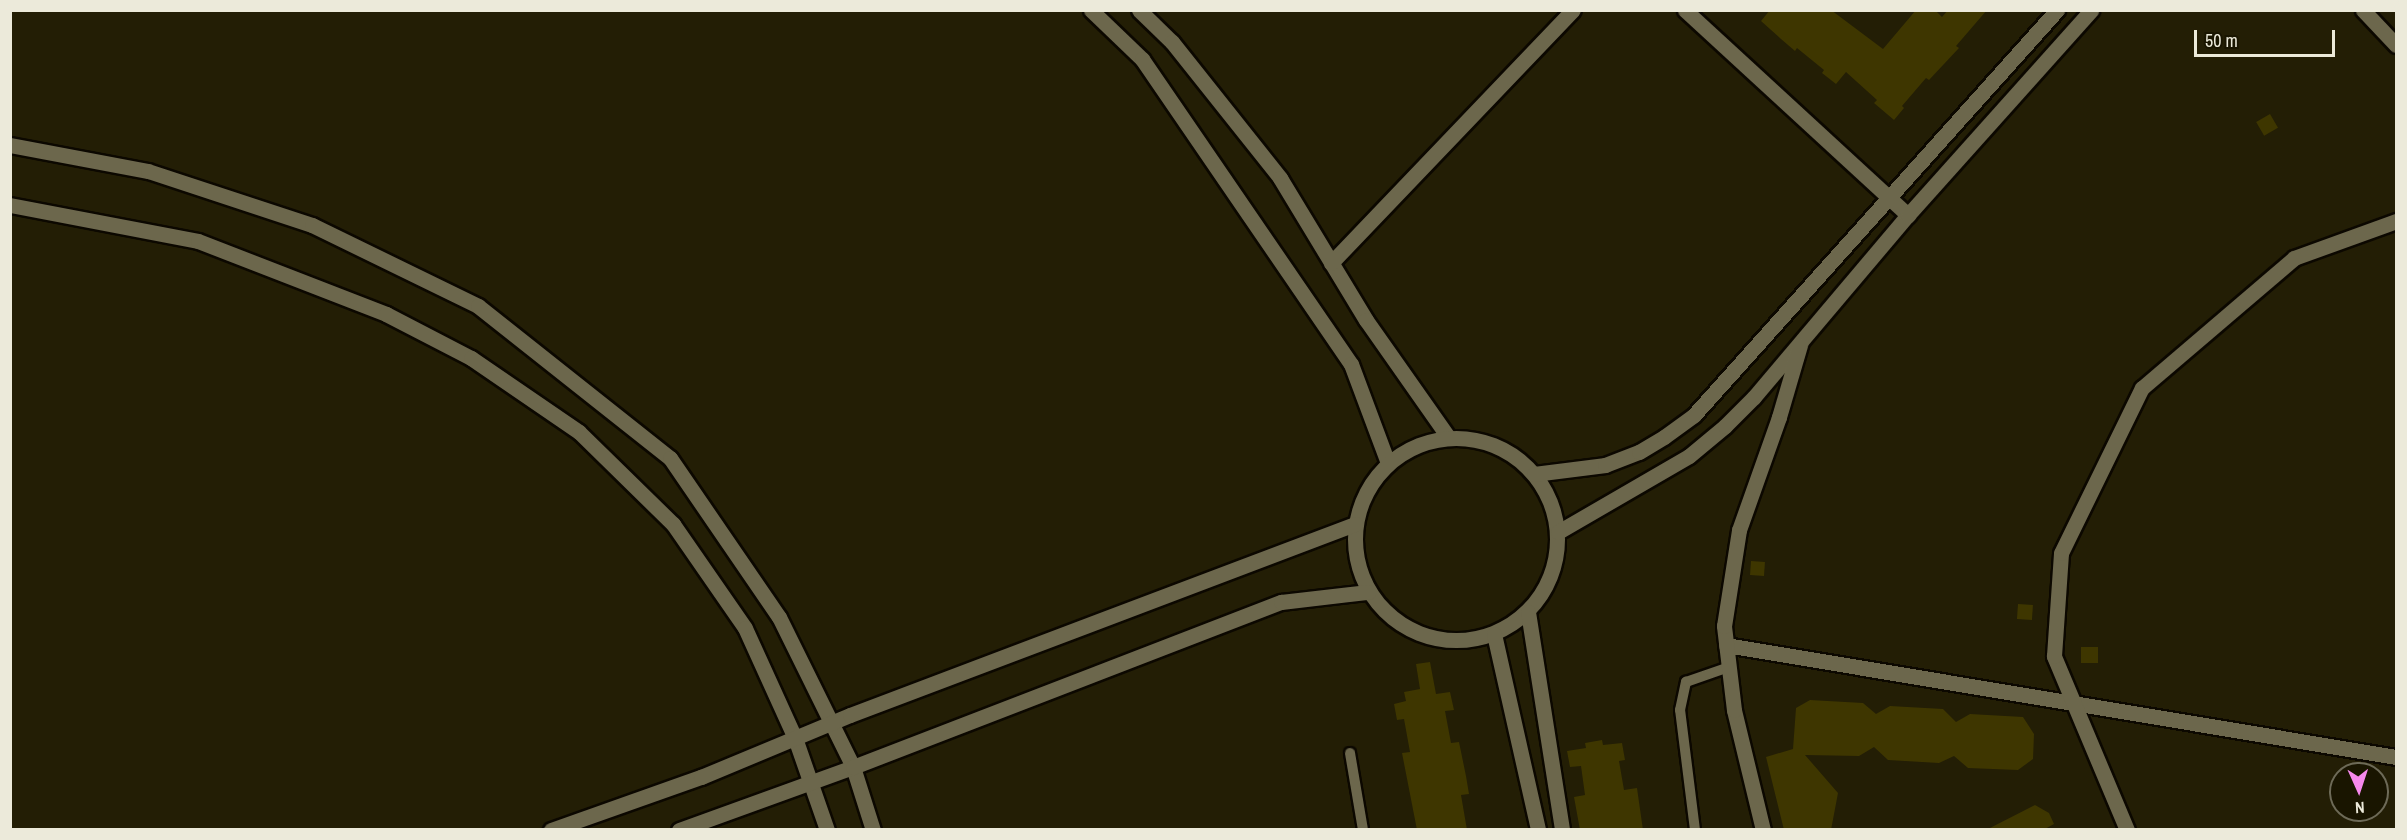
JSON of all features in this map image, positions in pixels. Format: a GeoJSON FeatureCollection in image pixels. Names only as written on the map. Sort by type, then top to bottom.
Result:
{"type":"FeatureCollection","features":[{"type":"Feature","properties":{"kind":"street"},"geometry":{"type":"LineString","coordinates":[[1091,10],[1142,59],[1351,364],[1388,463]]}},
{"type":"Feature","properties":{"kind":"street"},"geometry":{"type":"LineString","coordinates":[[1139,10],[1172,42],[1280,178],[1366,320],[1449,438]]}},
{"type":"Feature","properties":{"kind":"street"},"geometry":{"type":"LineString","coordinates":[[1331,263],[1573,10]]}},
{"type":"Feature","properties":{"kind":"street"},"geometry":{"type":"LineString","coordinates":[[1685,10],[1908,215]]}},
{"type":"Feature","properties":{"kind":"street"},"geometry":{"type":"LineString","coordinates":[[1534,474],[1605,465],[1639,452],[1665,438],[1694,415],[1891,198],[2057,10]]}},
{"type":"Feature","properties":{"kind":"street"},"geometry":{"type":"LineString","coordinates":[[1558,532],[1689,456],[1725,426],[1754,397],[1908,215],[2091,10]]}},
{"type":"Feature","properties":{"kind":"street"},"geometry":{"type":"LineString","coordinates":[[2363,10],[2397,45]]}},
{"type":"Feature","properties":{"kind":"street"},"geometry":{"type":"LineString","coordinates":[[10,145],[148,171],[312,225],[478,306],[670,458],[779,617],[853,767],[873,830]]}},
{"type":"Feature","properties":{"kind":"street"},"geometry":{"type":"LineString","coordinates":[[10,205],[198,241],[386,314],[471,358],[579,432],[673,524],[745,628],[795,738],[827,830]]}},
{"type":"Feature","properties":{"kind":"street"},"geometry":{"type":"LineString","coordinates":[[2127,830],[2054,656],[2061,554],[2142,388],[2294,258],[2397,221]]}},
{"type":"Feature","properties":{"kind":"street"},"geometry":{"type":"LineString","coordinates":[[1763,830],[1734,710],[1724,626],[1739,530],[1779,417],[1803,337]]}},
{"type":"Feature","properties":{"kind":"street"},"geometry":{"type":"LineString","coordinates":[[1449,438],[1481,441],[1510,453],[1534,474],[1551,501],[1558,532],[1556,561],[1546,589],[1528,612],[1494,634],[1459,642],[1423,636],[1392,619],[1368,592],[1356,559],[1355,524],[1366,491],[1388,463],[1417,446],[1449,438]]}},
{"type":"Feature","properties":{"kind":"street"},"geometry":{"type":"LineString","coordinates":[[556,829],[701,777],[831,723],[1355,524]]}},
{"type":"Feature","properties":{"kind":"street"},"geometry":{"type":"LineString","coordinates":[[679,830],[811,783],[1281,602],[1368,592]]}},
{"type":"Feature","properties":{"kind":"street"},"geometry":{"type":"LineString","coordinates":[[1528,612],[1562,830]]}},
{"type":"Feature","properties":{"kind":"street"},"geometry":{"type":"LineString","coordinates":[[1494,634],[1538,830]]}},
{"type":"Feature","properties":{"kind":"street"},"geometry":{"type":"LineString","coordinates":[[1726,645],[2073,701],[2397,757]]}},
{"type":"Feature","properties":{"kind":"lane"},"geometry":{"type":"LineString","coordinates":[[1695,830],[1680,710],[1686,682],[1729,667]]}},
{"type":"Feature","properties":{"kind":"lane"},"geometry":{"type":"LineString","coordinates":[[1350,753],[1363,830]]}},
{"type":"Feature","properties":{"kind":"building"},"geometry":{"type":"Polygon","coordinates":[[[1770,10],[1831,10],[1883,49],[1916,10],[1935,10],[1942,17],[1948,10],[1987,10],[1956,46],[1959,48],[1929,80],[1926,78],[1902,106],[1904,108],[1894,120],[1874,103],[1877,100],[1846,72],[1836,84],[1822,73],[1824,70],[1797,48],[1795,51],[1781,39],[1761,21],[1770,10]]]}},
{"type":"Feature","properties":{"kind":"building"},"geometry":{"type":"Polygon","coordinates":[[[2270,114],[2278,128],[2264,136],[2256,122],[2270,114]]]}},
{"type":"Feature","properties":{"kind":"building"},"geometry":{"type":"Polygon","coordinates":[[[1751,561],[1765,562],[1764,576],[1750,575],[1751,561]]]}},
{"type":"Feature","properties":{"kind":"building"},"geometry":{"type":"Polygon","coordinates":[[[2018,604],[2033,605],[2032,620],[2017,619],[2018,604]]]}},
{"type":"Feature","properties":{"kind":"building"},"geometry":{"type":"Polygon","coordinates":[[[2081,647],[2098,647],[2098,663],[2081,663],[2081,647]]]}},
{"type":"Feature","properties":{"kind":"building"},"geometry":{"type":"Polygon","coordinates":[[[1430,662],[1436,694],[1450,692],[1454,710],[1445,711],[1451,743],[1459,742],[1466,776],[1469,794],[1461,795],[1467,830],[1417,830],[1402,753],[1410,752],[1404,719],[1397,720],[1394,704],[1406,701],[1404,692],[1420,689],[1416,664],[1430,662]]]}},
{"type":"Feature","properties":{"kind":"building"},"geometry":{"type":"Polygon","coordinates":[[[1810,700],[1863,703],[1876,714],[1890,706],[1943,709],[1956,722],[1970,714],[2023,717],[2034,734],[2033,759],[2018,770],[1968,768],[1954,756],[1939,763],[1888,760],[1874,747],[1859,756],[1805,755],[1838,793],[1831,830],[1784,830],[1766,757],[1793,749],[1796,708],[1810,700]]]}},
{"type":"Feature","properties":{"kind":"building"},"geometry":{"type":"Polygon","coordinates":[[[1602,740],[1603,745],[1622,743],[1625,760],[1619,761],[1624,790],[1637,788],[1643,830],[1580,830],[1574,797],[1585,795],[1581,766],[1570,767],[1567,751],[1586,748],[1585,743],[1602,740]]]}},
{"type":"Feature","properties":{"kind":"building"},"geometry":{"type":"Polygon","coordinates":[[[2035,805],[2049,813],[2054,824],[2043,830],[1986,830],[2035,805]]]}}]}
